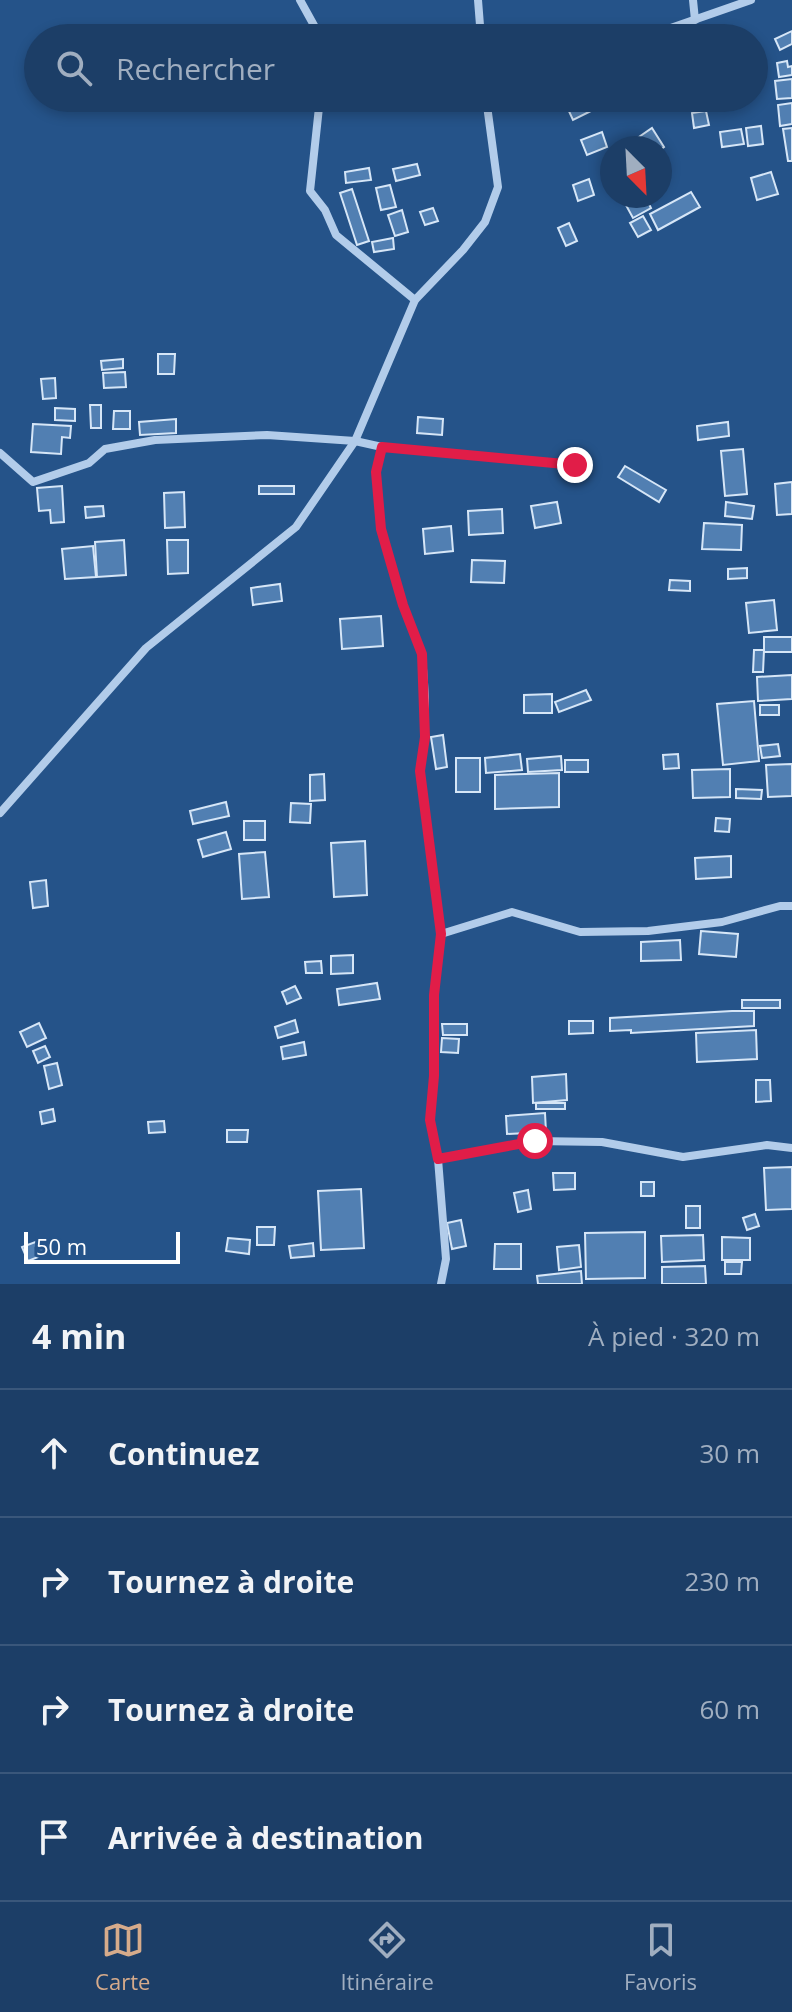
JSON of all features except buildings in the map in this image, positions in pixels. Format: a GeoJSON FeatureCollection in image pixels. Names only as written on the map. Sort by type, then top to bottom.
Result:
{"type":"FeatureCollection","features":[{"type":"Feature","properties":{"kind":"street"},"geometry":{"type":"LineString","coordinates":[[300,0],[313,24]]}},
{"type":"Feature","properties":{"kind":"street"},"geometry":{"type":"LineString","coordinates":[[478,0],[480,24]]}},
{"type":"Feature","properties":{"kind":"street"},"geometry":{"type":"LineString","coordinates":[[693,0],[695,20]]}},
{"type":"Feature","properties":{"kind":"street"},"geometry":{"type":"LineString","coordinates":[[683,24],[751,0]]}},
{"type":"Feature","properties":{"kind":"street"},"geometry":{"type":"LineString","coordinates":[[318,112],[310,191],[325,210],[336,235],[415,300]]}},
{"type":"Feature","properties":{"kind":"street"},"geometry":{"type":"LineString","coordinates":[[0,813],[146,648],[296,527],[355,441],[415,300],[485,222],[498,187],[488,112]]}},
{"type":"Feature","properties":{"kind":"street"},"geometry":{"type":"LineString","coordinates":[[0,453],[33,482],[89,463],[105,449],[155,440],[267,435],[355,441],[382,447],[575,465]]}},
{"type":"Feature","properties":{"kind":"street"},"geometry":{"type":"LineString","coordinates":[[382,447],[376,472],[381,529],[403,605],[422,654],[425,737],[420,771],[441,934],[434,995],[434,1076],[430,1120],[438,1159],[446,1259],[441,1284]]}},
{"type":"Feature","properties":{"kind":"street"},"geometry":{"type":"LineString","coordinates":[[441,934],[512,912],[580,932],[648,931],[722,922],[780,906],[792,906]]}},
{"type":"Feature","properties":{"kind":"street"},"geometry":{"type":"LineString","coordinates":[[438,1159],[535,1141],[602,1142],[683,1157],[767,1145],[792,1148]]}},
{"type":"Feature","properties":{"kind":"route"},"geometry":{"type":"LineString","coordinates":[[535,1141],[438,1159],[430,1120],[434,1076],[434,995],[441,934],[420,771],[425,737],[422,654],[403,605],[381,529],[376,472],[382,447],[575,465]]}}]}
